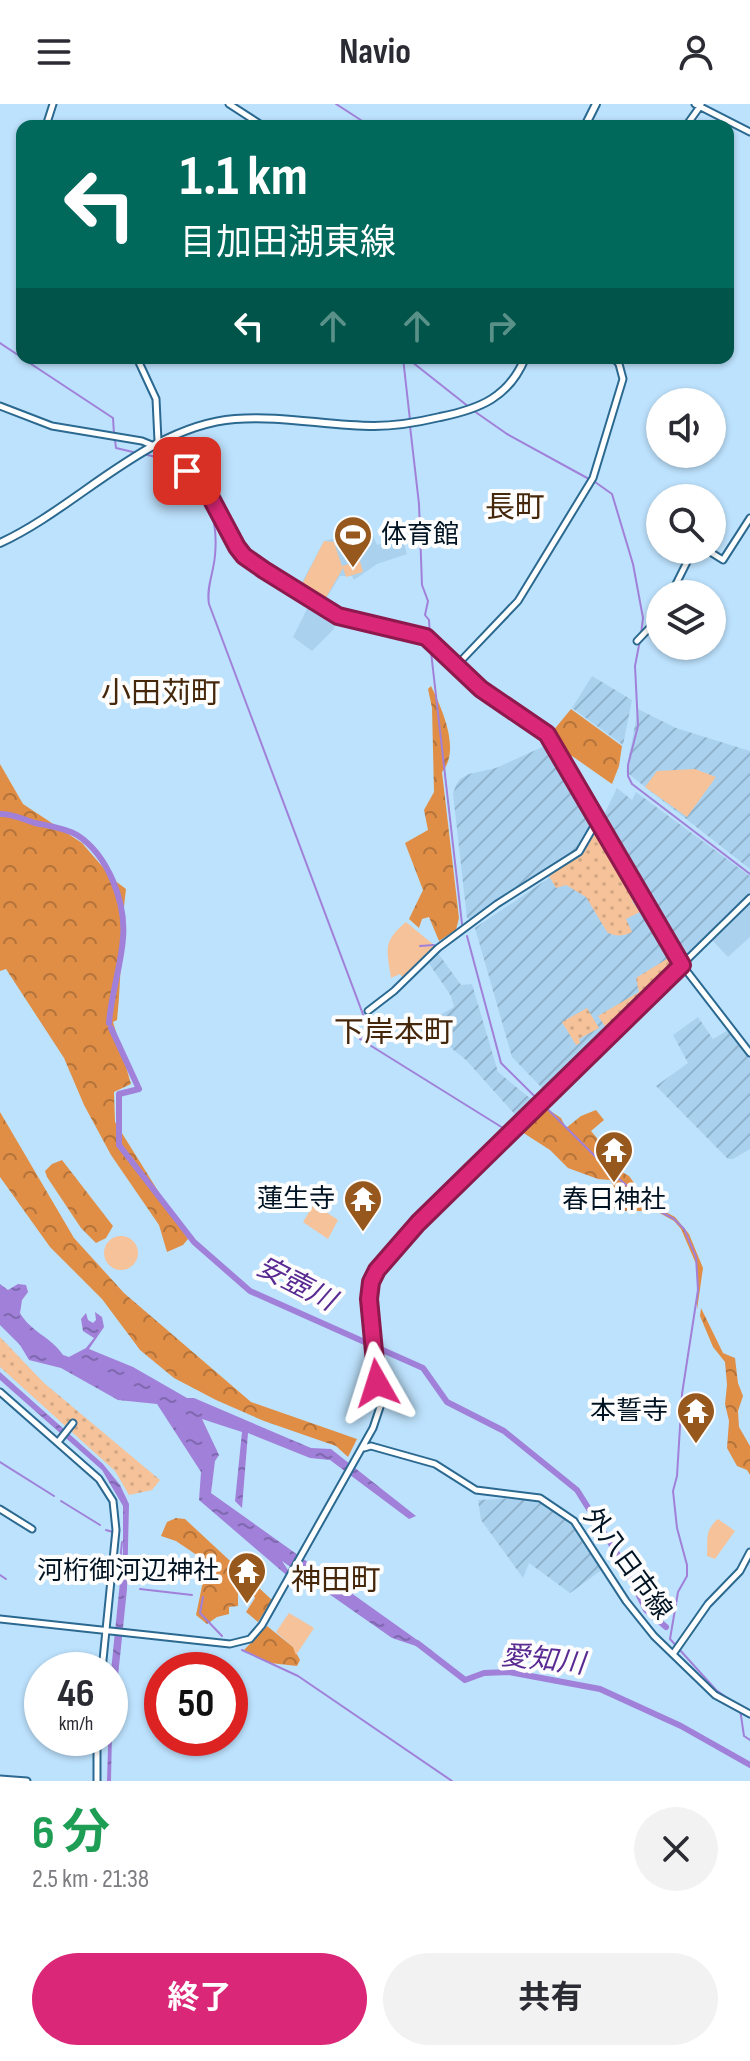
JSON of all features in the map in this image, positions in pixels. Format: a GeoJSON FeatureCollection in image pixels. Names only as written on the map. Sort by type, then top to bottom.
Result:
{"type":"FeatureCollection","features":[{"type":"Feature","properties":{"kind":"main road"},"geometry":{"type":"LineString","coordinates":[[229,104],[254,120]]}},
{"type":"Feature","properties":{"kind":"main road"},"geometry":{"type":"LineString","coordinates":[[699,105],[727,120]]}},
{"type":"Feature","properties":{"kind":"main road"},"geometry":{"type":"LineString","coordinates":[[140,364],[156,399],[158,441],[154,446]]}},
{"type":"Feature","properties":{"kind":"main road"},"geometry":{"type":"LineString","coordinates":[[0,543],[154,446],[194,428],[234,419],[375,426],[464,413],[482,407],[502,394],[522,364]]}},
{"type":"Feature","properties":{"kind":"main road"},"geometry":{"type":"LineString","coordinates":[[456,666],[518,601],[591,480],[623,379],[619,364]]}},
{"type":"Feature","properties":{"kind":"main road"},"geometry":{"type":"LineString","coordinates":[[0,406],[52,426],[142,441],[154,446],[204,485],[244,556],[338,616],[426,637],[481,689],[547,734],[682,965],[750,1053]]}},
{"type":"Feature","properties":{"kind":"main road"},"geometry":{"type":"LineString","coordinates":[[726,555],[750,518]]}},
{"type":"Feature","properties":{"kind":"main road"},"geometry":{"type":"LineString","coordinates":[[639,638],[646,631]]}},
{"type":"Feature","properties":{"kind":"main road"},"geometry":{"type":"LineString","coordinates":[[368,1011],[394,991],[438,948],[497,904],[579,852],[597,821]]}},
{"type":"Feature","properties":{"kind":"main road"},"geometry":{"type":"LineString","coordinates":[[0,1619],[239,1644],[256,1632],[281,1594],[363,1448],[381,1404],[369,1299],[371,1282],[377,1270],[418,1223],[750,898]]}},
{"type":"Feature","properties":{"kind":"main road"},"geometry":{"type":"LineString","coordinates":[[0,1392],[59,1441],[108,1490],[115,1510],[116,1530],[104,1652]]}},
{"type":"Feature","properties":{"kind":"main road"},"geometry":{"type":"LineString","coordinates":[[59,1441],[72,1424]]}},
{"type":"Feature","properties":{"kind":"main road","name":"外八日市線"},"geometry":{"type":"LineString","coordinates":[[363,1448],[371,1446],[431,1462],[476,1490],[528,1495],[551,1504],[574,1521],[626,1601],[654,1636],[677,1650],[715,1695],[750,1714]]}},
{"type":"Feature","properties":{"kind":"main road"},"geometry":{"type":"LineString","coordinates":[[0,1509],[32,1529]]}},
{"type":"Feature","properties":{"kind":"main road"},"geometry":{"type":"LineString","coordinates":[[677,1650],[708,1604],[740,1571],[750,1552]]}},
{"type":"Feature","properties":{"kind":"main road"},"geometry":{"type":"LineString","coordinates":[[97,1756],[97,1781]]}},
{"type":"Feature","properties":{"kind":"main road"},"geometry":{"type":"LineString","coordinates":[[0,1779],[27,1781]]}},
{"type":"Feature","properties":{"kind":"shaded area"},"geometry":{"type":"Polygon","coordinates":[[[370,529],[377,545],[402,537],[407,554],[377,564],[354,580],[352,576],[340,576],[323,604],[299,588],[324,541],[370,529]]]}},
{"type":"Feature","properties":{"kind":"shaded area"},"geometry":{"type":"Polygon","coordinates":[[[324,541],[334,542],[342,566],[360,561],[363,572],[346,577],[343,568],[323,603],[300,588],[324,541]]]}},
{"type":"Feature","properties":{"kind":"shaded area"},"geometry":{"type":"Polygon","coordinates":[[[309,605],[336,620],[334,629],[312,651],[293,637],[309,605]]]}},
{"type":"Feature","properties":{"kind":"shaded area"},"geometry":{"type":"Polygon","coordinates":[[[592,676],[632,700],[623,745],[572,708],[592,676]]]}},
{"type":"Feature","properties":{"kind":"shaded area"},"geometry":{"type":"Polygon","coordinates":[[[638,709],[676,728],[750,751],[750,869],[626,772],[638,709]]]}},
{"type":"Feature","properties":{"kind":"shaded area"},"geometry":{"type":"Polygon","coordinates":[[[550,745],[592,821],[585,840],[576,851],[470,919],[467,918],[453,794],[456,785],[469,774],[496,768],[550,745]]]}},
{"type":"Feature","properties":{"kind":"shaded area"},"geometry":{"type":"Polygon","coordinates":[[[695,769],[716,777],[687,817],[645,787],[657,771],[695,769]]]}},
{"type":"Feature","properties":{"kind":"shaded area"},"geometry":{"type":"Polygon","coordinates":[[[617,788],[632,800],[636,792],[750,876],[750,895],[686,958],[682,957],[601,821],[617,788]]]}},
{"type":"Feature","properties":{"kind":"shaded area"},"geometry":{"type":"Polygon","coordinates":[[[600,830],[677,966],[550,1092],[544,1090],[512,1057],[475,928],[592,849],[600,830]]]}},
{"type":"Feature","properties":{"kind":"shaded area"},"geometry":{"type":"Polygon","coordinates":[[[598,831],[636,897],[632,901],[640,912],[626,919],[632,932],[626,934],[607,932],[586,897],[566,885],[556,888],[549,876],[584,852],[598,831]]]}},
{"type":"Feature","properties":{"kind":"shaded area"},"geometry":{"type":"Polygon","coordinates":[[[750,904],[750,937],[728,957],[712,940],[750,904]]]}},
{"type":"Feature","properties":{"kind":"shaded area"},"geometry":{"type":"Polygon","coordinates":[[[406,922],[435,946],[403,978],[400,974],[391,978],[388,947],[393,935],[406,922]]]}},
{"type":"Feature","properties":{"kind":"shaded area"},"geometry":{"type":"Polygon","coordinates":[[[438,953],[461,985],[472,984],[498,1072],[536,1103],[519,1119],[466,1060],[439,1038],[426,1034],[424,1024],[454,1007],[451,996],[428,962],[438,953]]]}},
{"type":"Feature","properties":{"kind":"shaded area"},"geometry":{"type":"Polygon","coordinates":[[[670,957],[676,966],[609,1032],[598,1016],[639,992],[636,978],[670,957]]]}},
{"type":"Feature","properties":{"kind":"shaded area"},"geometry":{"type":"Polygon","coordinates":[[[587,1008],[599,1028],[579,1039],[580,1043],[576,1045],[562,1022],[587,1008]]]}},
{"type":"Feature","properties":{"kind":"shaded area"},"geometry":{"type":"Polygon","coordinates":[[[698,1017],[713,1039],[728,1030],[750,1058],[750,1149],[733,1159],[728,1159],[656,1086],[688,1063],[673,1035],[698,1017]]]}},
{"type":"Feature","properties":{"kind":"shaded area"},"geometry":{"type":"Polygon","coordinates":[[[314,1204],[338,1220],[328,1239],[303,1222],[314,1204]]]}},
{"type":"Feature","properties":{"kind":"shaded area"},"geometry":{"type":"Polygon","coordinates":[[[121,1236],[133,1241],[138,1253],[133,1265],[121,1270],[109,1265],[104,1253],[109,1241],[121,1236]]]}},
{"type":"Feature","properties":{"kind":"shaded area"},"geometry":{"type":"Polygon","coordinates":[[[0,1337],[44,1383],[160,1480],[152,1490],[129,1495],[115,1471],[0,1367],[0,1337]]]}},
{"type":"Feature","properties":{"kind":"shaded area"},"geometry":{"type":"Polygon","coordinates":[[[517,1498],[539,1501],[572,1523],[603,1569],[570,1593],[529,1563],[523,1578],[481,1520],[478,1500],[517,1498]]]}},
{"type":"Feature","properties":{"kind":"shaded area"},"geometry":{"type":"Polygon","coordinates":[[[718,1519],[735,1531],[715,1559],[707,1556],[707,1540],[718,1519]]]}},
{"type":"Feature","properties":{"kind":"shaded area"},"geometry":{"type":"Polygon","coordinates":[[[289,1613],[314,1628],[296,1655],[293,1647],[276,1632],[289,1613]]]}},
{"type":"Feature","properties":{"kind":"green space"},"geometry":{"type":"Polygon","coordinates":[[[431,686],[450,741],[450,753],[442,772],[459,918],[456,930],[439,941],[429,917],[422,919],[419,928],[409,919],[423,890],[405,843],[428,830],[424,810],[434,792],[432,708],[428,689],[431,686]]]}},
{"type":"Feature","properties":{"kind":"green space"},"geometry":{"type":"Polygon","coordinates":[[[571,709],[622,746],[612,784],[572,756],[566,760],[552,732],[571,709]]]}},
{"type":"Feature","properties":{"kind":"green space"},"geometry":{"type":"Polygon","coordinates":[[[0,764],[23,804],[82,843],[114,880],[126,889],[117,1020],[113,1022],[131,1084],[114,1092],[115,1122],[188,1239],[183,1245],[167,1252],[159,1225],[111,1155],[84,1105],[64,1058],[6,969],[0,971],[0,764]]]}},
{"type":"Feature","properties":{"kind":"green space"},"geometry":{"type":"Polygon","coordinates":[[[543,1106],[561,1118],[566,1128],[581,1116],[596,1110],[604,1120],[591,1131],[607,1150],[612,1166],[629,1176],[649,1203],[675,1217],[689,1234],[703,1268],[697,1310],[697,1266],[681,1229],[674,1221],[656,1211],[617,1211],[609,1201],[613,1185],[610,1180],[568,1168],[550,1150],[522,1132],[527,1120],[543,1106]]]}},
{"type":"Feature","properties":{"kind":"green space"},"geometry":{"type":"Polygon","coordinates":[[[0,1112],[74,1238],[124,1293],[251,1402],[357,1439],[348,1457],[336,1446],[264,1421],[216,1400],[174,1378],[140,1350],[102,1299],[50,1247],[0,1177],[0,1112]]]}},
{"type":"Feature","properties":{"kind":"green space"},"geometry":{"type":"Polygon","coordinates":[[[62,1160],[113,1226],[106,1238],[96,1243],[81,1228],[47,1177],[45,1171],[62,1160]]]}},
{"type":"Feature","properties":{"kind":"green space"},"geometry":{"type":"Polygon","coordinates":[[[701,1308],[723,1353],[735,1358],[743,1396],[738,1411],[739,1427],[750,1446],[750,1475],[747,1470],[737,1466],[727,1448],[729,1421],[725,1404],[725,1362],[713,1347],[700,1316],[701,1308]]]}},
{"type":"Feature","properties":{"kind":"green space"},"geometry":{"type":"Polygon","coordinates":[[[176,1518],[185,1519],[272,1600],[258,1622],[246,1612],[255,1598],[247,1586],[238,1586],[238,1606],[229,1607],[229,1614],[207,1624],[196,1615],[207,1562],[176,1541],[161,1536],[167,1522],[176,1518]]]}},
{"type":"Feature","properties":{"kind":"green space"},"geometry":{"type":"Polygon","coordinates":[[[267,1626],[293,1647],[300,1660],[297,1666],[270,1663],[244,1650],[267,1626]]]}},
{"type":"Feature","properties":{"kind":"water"},"geometry":{"type":"Polygon","coordinates":[[[0,1284],[8,1290],[18,1284],[26,1285],[28,1292],[22,1300],[20,1313],[63,1355],[69,1357],[86,1348],[94,1338],[83,1331],[81,1319],[86,1313],[93,1323],[96,1320],[95,1312],[102,1317],[104,1327],[89,1349],[133,1367],[187,1398],[194,1398],[311,1448],[331,1449],[416,1516],[409,1519],[330,1460],[310,1458],[248,1433],[242,1508],[235,1501],[242,1432],[202,1419],[219,1455],[215,1461],[211,1493],[434,1652],[392,1638],[282,1561],[298,1585],[199,1500],[201,1472],[157,1404],[118,1400],[61,1368],[29,1360],[20,1345],[0,1325],[0,1284]]]}},
{"type":"Feature","properties":{"kind":"water"},"geometry":{"type":"Polygon","coordinates":[[[0,1372],[103,1464],[120,1485],[129,1504],[127,1589],[120,1652],[113,1652],[123,1552],[123,1506],[102,1470],[0,1380],[0,1372]]]}},
{"type":"Feature","properties":{"kind":"water"},"geometry":{"type":"Polygon","coordinates":[[[108,1756],[112,1756],[111,1781],[107,1781],[108,1756]]]}},
{"type":"Feature","properties":{"kind":"waterway"},"geometry":{"type":"LineString","coordinates":[[336,104],[361,120]]}},
{"type":"Feature","properties":{"kind":"waterway"},"geometry":{"type":"LineString","coordinates":[[0,343],[16,354]]}},
{"type":"Feature","properties":{"kind":"waterway"},"geometry":{"type":"LineString","coordinates":[[31,364],[113,418],[114,434]]}},
{"type":"Feature","properties":{"kind":"waterway"},"geometry":{"type":"LineString","coordinates":[[404,364],[410,420]]}},
{"type":"Feature","properties":{"kind":"waterway"},"geometry":{"type":"LineString","coordinates":[[415,364],[469,407]]}},
{"type":"Feature","properties":{"kind":"waterway"},"geometry":{"type":"LineString","coordinates":[[474,411],[507,434],[589,479]]}},
{"type":"Feature","properties":{"kind":"waterway"},"geometry":{"type":"LineString","coordinates":[[410,426],[419,504],[422,585],[428,601],[425,615],[429,620],[430,637]]}},
{"type":"Feature","properties":{"kind":"waterway"},"geometry":{"type":"LineString","coordinates":[[115,440],[116,448],[137,453]]}},
{"type":"Feature","properties":{"kind":"waterway"},"geometry":{"type":"LineString","coordinates":[[143,454],[176,466],[190,476],[208,503],[215,536],[209,604],[367,1025],[360,1039],[503,1128]]}},
{"type":"Feature","properties":{"kind":"waterway"},"geometry":{"type":"LineString","coordinates":[[595,482],[612,494],[633,564],[643,618],[641,634]]}},
{"type":"Feature","properties":{"kind":"waterway"},"geometry":{"type":"LineString","coordinates":[[640,640],[635,666],[638,726],[628,776],[632,784],[750,874]]}},
{"type":"Feature","properties":{"kind":"waterway"},"geometry":{"type":"LineString","coordinates":[[430,643],[462,924]]}},
{"type":"Feature","properties":{"kind":"waterway","name":"安壺川"},"geometry":{"type":"LineString","coordinates":[[0,814],[77,835],[98,854],[113,880],[123,924],[122,949],[109,1023]]}},
{"type":"Feature","properties":{"kind":"waterway"},"geometry":{"type":"LineString","coordinates":[[467,936],[501,1063],[611,1172],[652,1207],[674,1219],[684,1229],[696,1257],[698,1290],[682,1394],[677,1476],[673,1491],[687,1576],[678,1592],[670,1639],[716,1690],[733,1702]]}},
{"type":"Feature","properties":{"kind":"waterway"},"geometry":{"type":"LineString","coordinates":[[420,946],[434,945]]}},
{"type":"Feature","properties":{"kind":"waterway","name":"安壺川"},"geometry":{"type":"LineString","coordinates":[[111,1028],[139,1089],[119,1094],[119,1145],[194,1242],[250,1291],[423,1368],[447,1402],[504,1431],[577,1490],[623,1563],[646,1610],[666,1627]]}},
{"type":"Feature","properties":{"kind":"waterway"},"geometry":{"type":"LineString","coordinates":[[0,1462],[54,1496]]}},
{"type":"Feature","properties":{"kind":"waterway"},"geometry":{"type":"LineString","coordinates":[[61,1501],[100,1525]]}},
{"type":"Feature","properties":{"kind":"waterway"},"geometry":{"type":"LineString","coordinates":[[106,1530],[113,1532]]}},
{"type":"Feature","properties":{"kind":"waterway"},"geometry":{"type":"LineString","coordinates":[[121,1584],[118,1583],[122,1542]]}},
{"type":"Feature","properties":{"kind":"waterway"},"geometry":{"type":"LineString","coordinates":[[0,1575],[6,1579]]}},
{"type":"Feature","properties":{"kind":"waterway"},"geometry":{"type":"LineString","coordinates":[[140,1589],[192,1595]]}},
{"type":"Feature","properties":{"kind":"waterway"},"geometry":{"type":"LineString","coordinates":[[203,1597],[200,1613],[222,1636]]}},
{"type":"Feature","properties":{"kind":"waterway","name":"愛知川"},"geometry":{"type":"LineString","coordinates":[[417,1643],[465,1680],[484,1673],[509,1672],[600,1689],[681,1726],[750,1765]]}},
{"type":"Feature","properties":{"kind":"waterway"},"geometry":{"type":"LineString","coordinates":[[242,1650],[298,1676],[452,1781]]}},
{"type":"Feature","properties":{"kind":"waterway"},"geometry":{"type":"LineString","coordinates":[[740,1709],[744,1736],[750,1740]]}},
{"type":"Feature","properties":{"kind":"place","name":"体育館"},"geometry":{"type":"Point","coordinates":[353,569]}},
{"type":"Feature","properties":{"kind":"place","name":"春日神社"},"geometry":{"type":"Point","coordinates":[614,1184]}},
{"type":"Feature","properties":{"kind":"place","name":"蓮生寺"},"geometry":{"type":"Point","coordinates":[363,1233]}},
{"type":"Feature","properties":{"kind":"place","name":"本誓寺"},"geometry":{"type":"Point","coordinates":[696,1445]}},
{"type":"Feature","properties":{"kind":"place","name":"河桁御河辺神社"},"geometry":{"type":"Point","coordinates":[247,1605]}},
{"type":"Feature","properties":{"kind":"district","name":"長町"},"geometry":{"type":"Point","coordinates":[515,508]}},
{"type":"Feature","properties":{"kind":"district","name":"小田苅町"},"geometry":{"type":"Point","coordinates":[161,694]}},
{"type":"Feature","properties":{"kind":"district","name":"下岸本町"},"geometry":{"type":"Point","coordinates":[394,1033]}},
{"type":"Feature","properties":{"kind":"district","name":"神田町"},"geometry":{"type":"Point","coordinates":[336,1581]}},
{"type":"Feature","properties":{"kind":"route"},"geometry":{"type":"LineString","coordinates":[[187,471],[204,485],[244,556],[338,616],[426,637],[481,689],[547,734],[682,965],[418,1223],[377,1270],[371,1282],[369,1299],[377,1383]]}}]}
